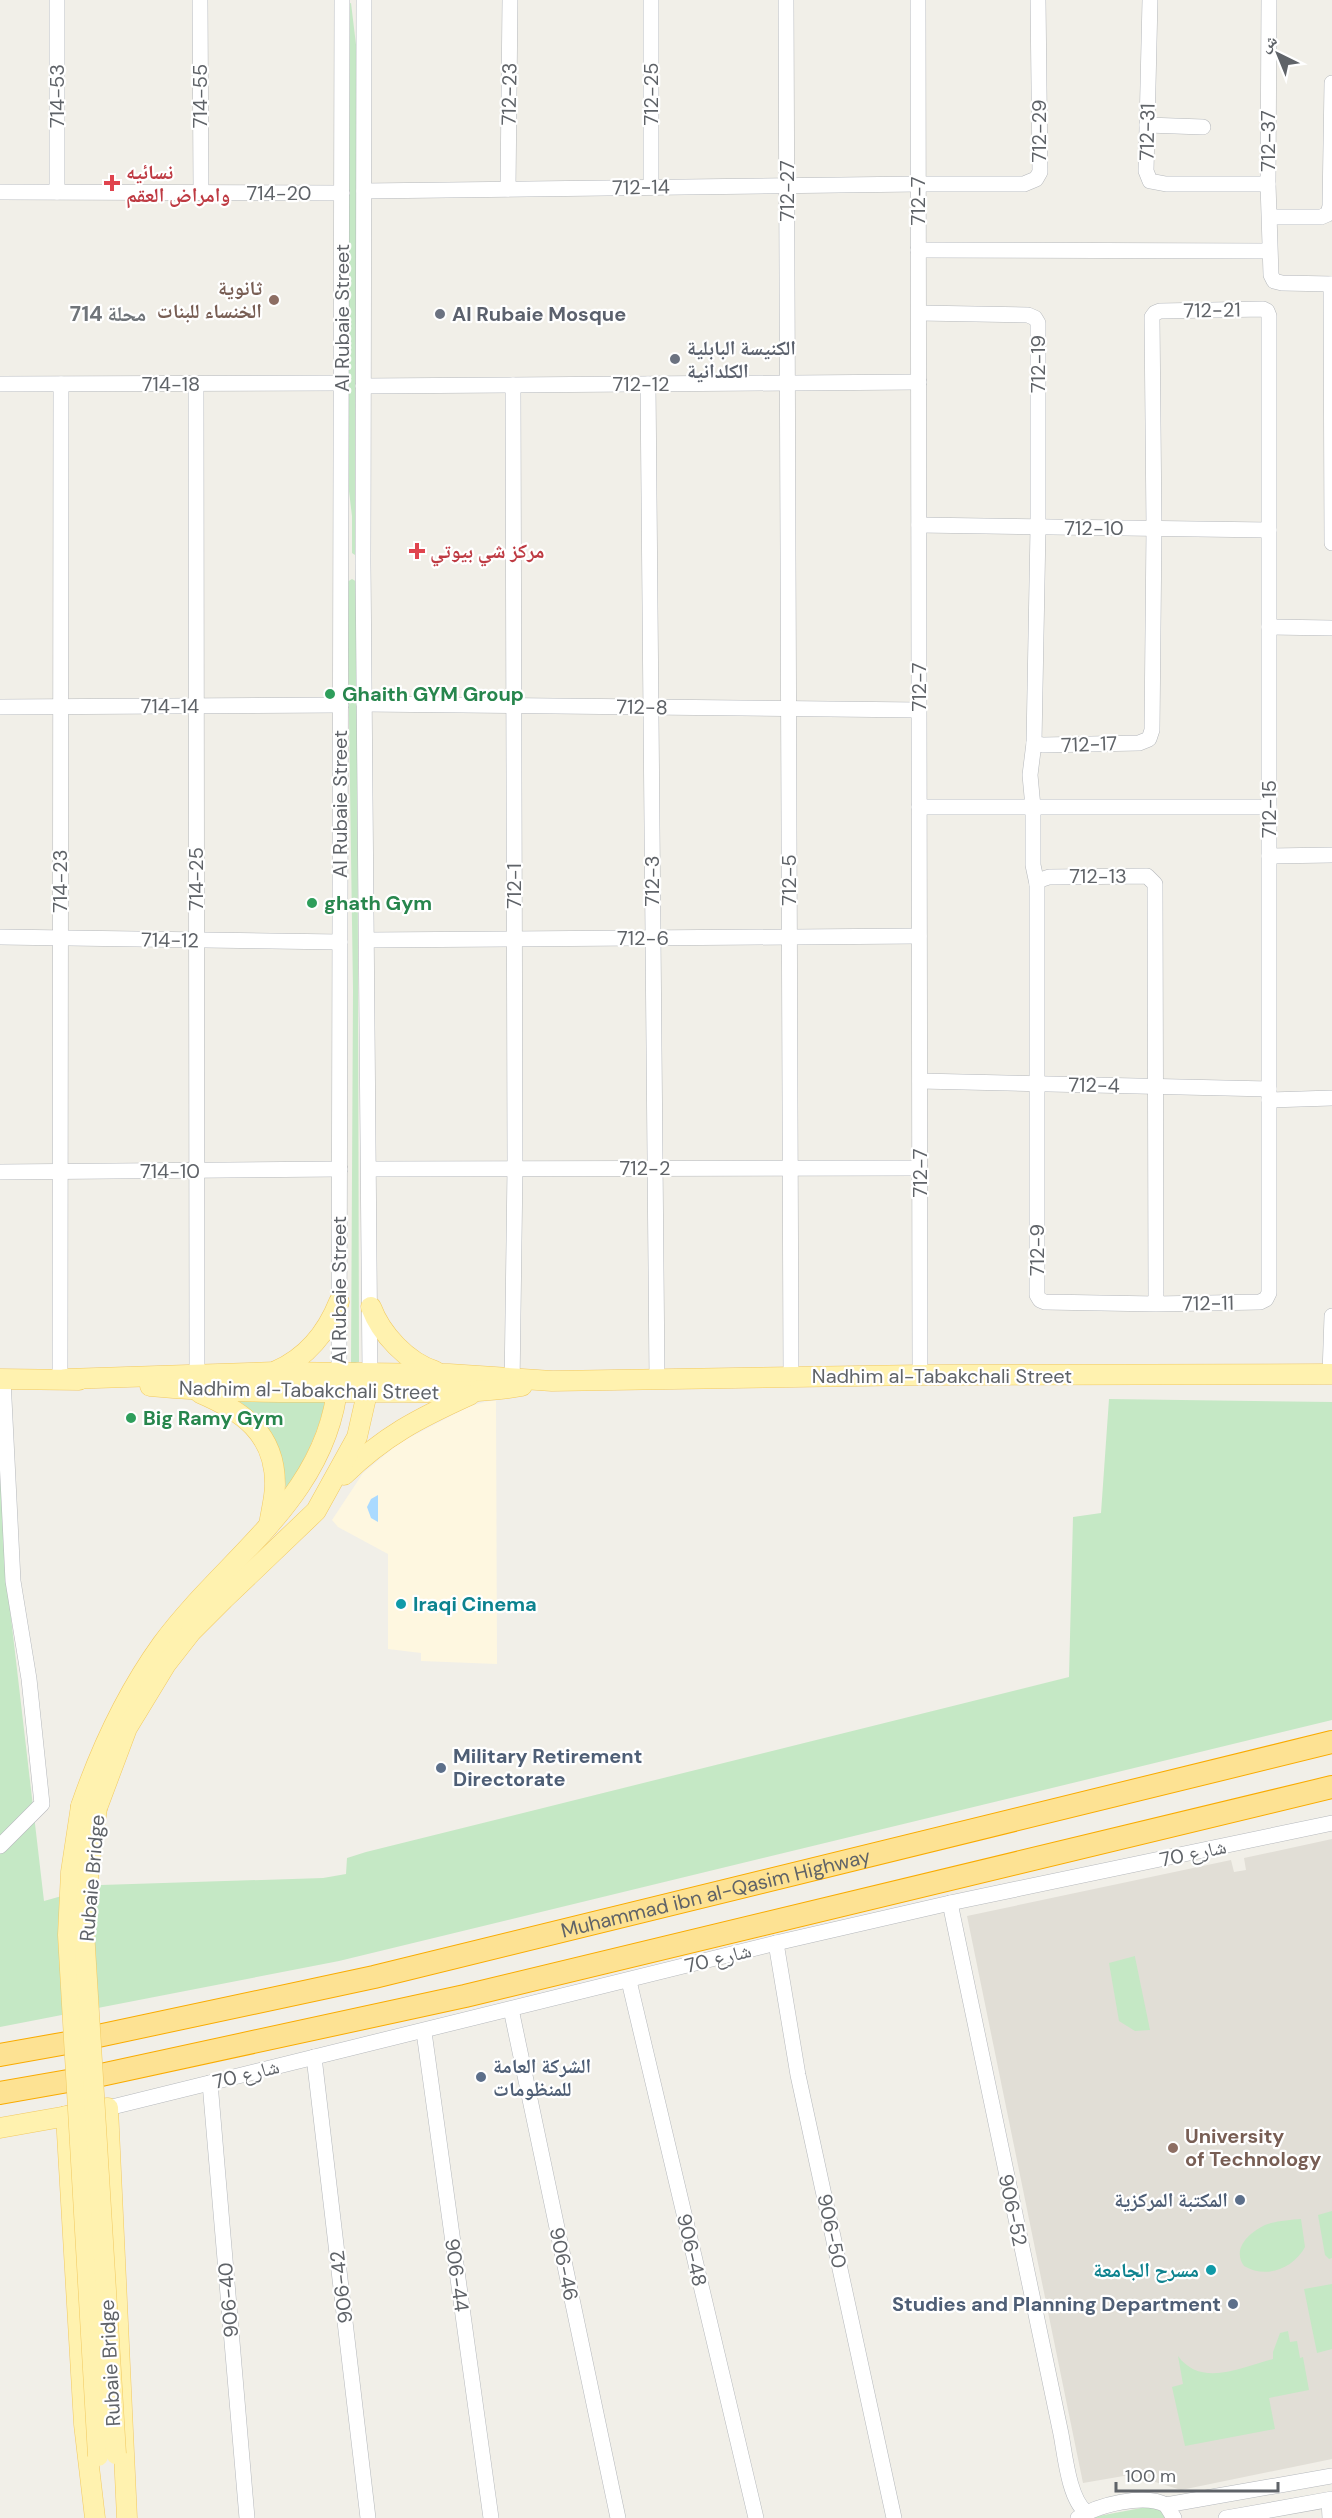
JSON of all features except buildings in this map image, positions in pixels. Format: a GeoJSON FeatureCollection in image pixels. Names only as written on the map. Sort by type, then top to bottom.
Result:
{"type":"FeatureCollection","features":[{"type":"Feature","properties":{"kind":"highway","name":"Muhammad ibn al-Qasim Highway"},"geometry":{"type":"LineString","coordinates":[[98,2036],[374,1977],[1332,1742]]}},
{"type":"Feature","properties":{"kind":"highway","name":"Muhammad ibn al-Qasim Highway"},"geometry":{"type":"LineString","coordinates":[[101,2075],[476,1993],[1332,1786]]}},
{"type":"Feature","properties":{"kind":"highway"},"geometry":{"type":"LineString","coordinates":[[0,2055],[67,2043]]}},
{"type":"Feature","properties":{"kind":"highway"},"geometry":{"type":"LineString","coordinates":[[0,2092],[68,2081]]}},
{"type":"Feature","properties":{"kind":"main road"},"geometry":{"type":"LineString","coordinates":[[275,1372],[289,1364],[313,1344],[332,1319],[339,1302]]}},
{"type":"Feature","properties":{"kind":"main road"},"geometry":{"type":"LineString","coordinates":[[371,1307],[380,1325],[409,1357],[424,1367],[449,1374]]}},
{"type":"Feature","properties":{"kind":"main road","name":"Nadhim al-Tabakchali Street"},"geometry":{"type":"LineString","coordinates":[[194,1382],[275,1372],[339,1372],[370,1383],[477,1392],[512,1383]]}},
{"type":"Feature","properties":{"kind":"main road","name":"Al Rubaie Street"},"geometry":{"type":"LineString","coordinates":[[337,1392],[339,1372]]}},
{"type":"Feature","properties":{"kind":"main road","name":"Nadhim al-Tabakchali Street"},"geometry":{"type":"LineString","coordinates":[[1,1379],[194,1382],[337,1392],[370,1383],[449,1374],[512,1383],[657,1378],[920,1375],[1331,1374]]}},
{"type":"Feature","properties":{"kind":"main road"},"geometry":{"type":"LineString","coordinates":[[194,1382],[257,1428],[273,1465],[275,1484],[269,1525]]}},
{"type":"Feature","properties":{"kind":"main road","name":"Rubaie Bridge"},"geometry":{"type":"LineString","coordinates":[[89,1807],[127,1728],[166,1664],[191,1632],[316,1510],[357,1437],[370,1383]]}},
{"type":"Feature","properties":{"kind":"main road","name":"Rubaie Bridge"},"geometry":{"type":"LineString","coordinates":[[107,2455],[84,1931],[89,1867],[89,1807],[109,1732],[141,1675],[171,1634],[269,1525],[313,1468],[337,1392]]}},
{"type":"Feature","properties":{"kind":"main road"},"geometry":{"type":"LineString","coordinates":[[316,1510],[344,1475],[386,1438],[411,1422],[477,1392]]}},
{"type":"Feature","properties":{"kind":"main road"},"geometry":{"type":"LineString","coordinates":[[104,2108],[128,2518]]}},
{"type":"Feature","properties":{"kind":"main road"},"geometry":{"type":"LineString","coordinates":[[0,2128],[70,2115],[84,2424],[95,2518]]}},
{"type":"Feature","properties":{"kind":"main road"},"geometry":{"type":"LineString","coordinates":[[99,2518],[107,2455]]}},
{"type":"Feature","properties":{"kind":"main road"},"geometry":{"type":"LineString","coordinates":[[107,2455],[121,2518]]}},
{"type":"Feature","properties":{"kind":"street","name":"714-53"},"geometry":{"type":"LineString","coordinates":[[57,0],[57,192]]}},
{"type":"Feature","properties":{"kind":"street","name":"714-55"},"geometry":{"type":"LineString","coordinates":[[200,0],[201,193]]}},
{"type":"Feature","properties":{"kind":"street","name":"Al Rubaie Street"},"geometry":{"type":"LineString","coordinates":[[339,1372],[342,0]]}},
{"type":"Feature","properties":{"kind":"street","name":"Al Rubaie Street"},"geometry":{"type":"LineString","coordinates":[[364,0],[363,564],[370,1168],[370,1383]]}},
{"type":"Feature","properties":{"kind":"street","name":"712-23"},"geometry":{"type":"LineString","coordinates":[[508,189],[510,0]]}},
{"type":"Feature","properties":{"kind":"street","name":"712-25"},"geometry":{"type":"LineString","coordinates":[[651,0],[651,187]]}},
{"type":"Feature","properties":{"kind":"street","name":"712-27"},"geometry":{"type":"LineString","coordinates":[[786,0],[788,383]]}},
{"type":"Feature","properties":{"kind":"street","name":"712-7"},"geometry":{"type":"LineString","coordinates":[[918,0],[920,1375]]}},
{"type":"Feature","properties":{"kind":"street","name":"712-29"},"geometry":{"type":"LineString","coordinates":[[918,184],[1024,184],[1036,179],[1040,172],[1038,0]]}},
{"type":"Feature","properties":{"kind":"street","name":"712-31"},"geometry":{"type":"LineString","coordinates":[[1150,0],[1146,171],[1150,181],[1166,184],[1268,184]]}},
{"type":"Feature","properties":{"kind":"street","name":"712-37"},"geometry":{"type":"LineString","coordinates":[[1269,0],[1268,184],[1271,275],[1274,281],[1282,284],[1331,284]]}},
{"type":"Feature","properties":{"kind":"street"},"geometry":{"type":"LineString","coordinates":[[1269,217],[1321,217],[1328,214],[1332,83]]}},
{"type":"Feature","properties":{"kind":"street"},"geometry":{"type":"LineString","coordinates":[[1147,125],[1203,127]]}},
{"type":"Feature","properties":{"kind":"street","name":"712-14"},"geometry":{"type":"LineString","coordinates":[[364,191],[918,184]]}},
{"type":"Feature","properties":{"kind":"street","name":"714-20"},"geometry":{"type":"LineString","coordinates":[[0,192],[342,193]]}},
{"type":"Feature","properties":{"kind":"street"},"geometry":{"type":"LineString","coordinates":[[918,250],[1269,250]]}},
{"type":"Feature","properties":{"kind":"street"},"geometry":{"type":"LineString","coordinates":[[1331,284],[1332,543]]}},
{"type":"Feature","properties":{"kind":"street","name":"712-21"},"geometry":{"type":"LineString","coordinates":[[1154,528],[1152,317],[1160,311],[1263,309],[1269,316],[1269,530]]}},
{"type":"Feature","properties":{"kind":"street","name":"712-19"},"geometry":{"type":"LineString","coordinates":[[919,313],[1028,315],[1035,318],[1038,323],[1038,528]]}},
{"type":"Feature","properties":{"kind":"street","name":"712-12"},"geometry":{"type":"LineString","coordinates":[[363,386],[919,382]]}},
{"type":"Feature","properties":{"kind":"street","name":"714-18"},"geometry":{"type":"LineString","coordinates":[[0,384],[342,383]]}},
{"type":"Feature","properties":{"kind":"street","name":"712-5"},"geometry":{"type":"LineString","coordinates":[[788,383],[791,1378]]}},
{"type":"Feature","properties":{"kind":"street","name":"714-23"},"geometry":{"type":"LineString","coordinates":[[61,384],[60,1171],[63,1379]]}},
{"type":"Feature","properties":{"kind":"street","name":"714-25"},"geometry":{"type":"LineString","coordinates":[[194,1382],[196,384]]}},
{"type":"Feature","properties":{"kind":"street","name":"712-3"},"geometry":{"type":"LineString","coordinates":[[648,384],[657,1378]]}},
{"type":"Feature","properties":{"kind":"street","name":"712-1"},"geometry":{"type":"LineString","coordinates":[[512,1383],[515,1168],[513,385]]}},
{"type":"Feature","properties":{"kind":"street","name":"712-10"},"geometry":{"type":"LineString","coordinates":[[919,525],[1269,530]]}},
{"type":"Feature","properties":{"kind":"street","name":"712-17"},"geometry":{"type":"LineString","coordinates":[[1038,528],[1034,743],[1048,745],[1139,743],[1149,739],[1152,730],[1154,528]]}},
{"type":"Feature","properties":{"kind":"street","name":"712-15"},"geometry":{"type":"LineString","coordinates":[[1269,530],[1269,1094]]}},
{"type":"Feature","properties":{"kind":"street"},"geometry":{"type":"LineString","coordinates":[[341,563],[363,564]]}},
{"type":"Feature","properties":{"kind":"street"},"geometry":{"type":"LineString","coordinates":[[1269,627],[1332,628]]}},
{"type":"Feature","properties":{"kind":"street","name":"712-8"},"geometry":{"type":"LineString","coordinates":[[364,704],[919,710]]}},
{"type":"Feature","properties":{"kind":"street","name":"714-14"},"geometry":{"type":"LineString","coordinates":[[0,706],[341,705]]}},
{"type":"Feature","properties":{"kind":"street"},"geometry":{"type":"LineString","coordinates":[[1034,743],[1030,775],[1033,807],[1033,865],[1037,884],[1038,1084]]}},
{"type":"Feature","properties":{"kind":"street"},"geometry":{"type":"LineString","coordinates":[[919,807],[1269,807]]}},
{"type":"Feature","properties":{"kind":"street"},"geometry":{"type":"LineString","coordinates":[[1269,856],[1332,855]]}},
{"type":"Feature","properties":{"kind":"street","name":"712-13"},"geometry":{"type":"LineString","coordinates":[[1037,884],[1044,877],[1136,876],[1147,876],[1155,884],[1157,1086]]}},
{"type":"Feature","properties":{"kind":"street","name":"712-6"},"geometry":{"type":"LineString","coordinates":[[367,939],[920,936]]}},
{"type":"Feature","properties":{"kind":"street","name":"714-12"},"geometry":{"type":"LineString","coordinates":[[0,937],[340,942]]}},
{"type":"Feature","properties":{"kind":"street","name":"712-4"},"geometry":{"type":"LineString","coordinates":[[920,1081],[1157,1086],[1332,1098]]}},
{"type":"Feature","properties":{"kind":"street","name":"712-9"},"geometry":{"type":"LineString","coordinates":[[1038,1084],[1037,1295],[1045,1302],[1156,1304]]}},
{"type":"Feature","properties":{"kind":"street","name":"712-11"},"geometry":{"type":"LineString","coordinates":[[1157,1086],[1156,1304],[1260,1302],[1266,1299],[1269,1293],[1269,1094]]}},
{"type":"Feature","properties":{"kind":"street","name":"712-2"},"geometry":{"type":"LineString","coordinates":[[370,1168],[920,1168]]}},
{"type":"Feature","properties":{"kind":"street","name":"714-10"},"geometry":{"type":"LineString","coordinates":[[0,1172],[340,1169]]}},
{"type":"Feature","properties":{"kind":"street"},"geometry":{"type":"LineString","coordinates":[[1331,1374],[1332,1316]]}},
{"type":"Feature","properties":{"kind":"street"},"geometry":{"type":"LineString","coordinates":[[0,1846],[42,1804],[29,1679],[13,1581],[1,1379]]}},
{"type":"Feature","properties":{"kind":"street","name":"شارع 70"},"geometry":{"type":"LineString","coordinates":[[104,2108],[424,2032],[776,1943],[950,1903],[1332,1823]]}},
{"type":"Feature","properties":{"kind":"street","name":"906-52"},"geometry":{"type":"LineString","coordinates":[[950,1903],[1060,2434],[1082,2515]]}},
{"type":"Feature","properties":{"kind":"street","name":"906-50"},"geometry":{"type":"LineString","coordinates":[[776,1943],[798,2076],[894,2518]]}},
{"type":"Feature","properties":{"kind":"street","name":"906-48"},"geometry":{"type":"LineString","coordinates":[[628,1981],[756,2518]]}},
{"type":"Feature","properties":{"kind":"street","name":"906-46"},"geometry":{"type":"LineString","coordinates":[[511,2009],[618,2518]]}},
{"type":"Feature","properties":{"kind":"street","name":"906-44"},"geometry":{"type":"LineString","coordinates":[[424,2032],[491,2518]]}},
{"type":"Feature","properties":{"kind":"street","name":"906-42"},"geometry":{"type":"LineString","coordinates":[[314,2057],[368,2518]]}},
{"type":"Feature","properties":{"kind":"street","name":"906-40"},"geometry":{"type":"LineString","coordinates":[[210,2083],[247,2518]]}},
{"type":"Feature","properties":{"kind":"street"},"geometry":{"type":"LineString","coordinates":[[1082,2515],[1123,2502],[1139,2501],[1159,2502],[1170,2512],[1332,2476]]}},
{"type":"Feature","properties":{"kind":"street"},"geometry":{"type":"LineString","coordinates":[[1226,2518],[1330,2499],[1330,2518]]}},
{"type":"Feature","properties":{"kind":"shaded area"},"geometry":{"type":"Polygon","coordinates":[[[496,1401],[497,1664],[421,1661],[421,1653],[388,1649],[388,1554],[338,1527],[332,1520],[363,1473],[399,1443],[470,1406],[496,1401]]]}},
{"type":"Feature","properties":{"kind":"shaded area","name":"University of Technology"},"geometry":{"type":"Polygon","coordinates":[[[1332,1839],[1332,2459],[1181,2490],[1149,2480],[1141,2473],[1083,2483],[967,1916],[1231,1860],[1234,1872],[1246,1870],[1244,1858],[1332,1839]]]}},
{"type":"Feature","properties":{"kind":"green space"},"geometry":{"type":"Polygon","coordinates":[[[351,3],[357,53],[355,555],[352,553],[352,516],[346,466],[348,4],[351,3]]]}},
{"type":"Feature","properties":{"kind":"green space"},"geometry":{"type":"Polygon","coordinates":[[[352,579],[357,582],[359,1362],[351,1364],[353,990],[347,582],[352,579]]]}},
{"type":"Feature","properties":{"kind":"green space"},"geometry":{"type":"Polygon","coordinates":[[[326,1399],[310,1447],[286,1491],[283,1462],[274,1440],[260,1420],[239,1401],[326,1399]]]}},
{"type":"Feature","properties":{"kind":"green space"},"geometry":{"type":"Polygon","coordinates":[[[1109,1399],[1332,1402],[1332,1720],[339,1961],[0,2027],[0,1457],[6,1575],[44,1901],[101,1885],[323,1878],[346,1874],[347,1858],[366,1852],[1069,1677],[1073,1517],[1101,1513],[1109,1399]]]}},
{"type":"Feature","properties":{"kind":"green space"},"geometry":{"type":"Polygon","coordinates":[[[1135,1956],[1150,2030],[1135,2031],[1119,2021],[1109,1963],[1135,1956]]]}},
{"type":"Feature","properties":{"kind":"green space"},"geometry":{"type":"Polygon","coordinates":[[[1332,2211],[1332,2258],[1329,2259],[1325,2255],[1318,2215],[1332,2211]]]}},
{"type":"Feature","properties":{"kind":"green space"},"geometry":{"type":"Polygon","coordinates":[[[1301,2219],[1305,2247],[1294,2261],[1270,2272],[1252,2270],[1244,2266],[1240,2254],[1241,2248],[1252,2233],[1272,2223],[1301,2219]]]}},
{"type":"Feature","properties":{"kind":"green space"},"geometry":{"type":"Polygon","coordinates":[[[1332,2284],[1332,2349],[1317,2353],[1304,2289],[1332,2284]]]}},
{"type":"Feature","properties":{"kind":"green space"},"geometry":{"type":"Polygon","coordinates":[[[1288,2331],[1290,2342],[1297,2341],[1300,2358],[1303,2357],[1309,2390],[1269,2398],[1275,2429],[1185,2446],[1172,2387],[1183,2384],[1178,2356],[1187,2366],[1198,2371],[1210,2373],[1235,2370],[1273,2359],[1273,2352],[1280,2333],[1288,2331]]]}},
{"type":"Feature","properties":{"kind":"green space"},"geometry":{"type":"Polygon","coordinates":[[[1152,2506],[1161,2511],[1165,2518],[1088,2518],[1152,2506]]]}},
{"type":"Feature","properties":{"kind":"water"},"geometry":{"type":"Polygon","coordinates":[[[378,1495],[378,1522],[371,1518],[367,1507],[371,1499],[378,1495]]]}},
{"type":"Feature","properties":{"kind":"place","name":"نسائيه وامراض العقم"},"geometry":{"type":"Point","coordinates":[112,183]}},
{"type":"Feature","properties":{"kind":"place","name":"ثانوية الخنساء للبنات"},"geometry":{"type":"Point","coordinates":[274,300]}},
{"type":"Feature","properties":{"kind":"place","name":"Al Rubaie Mosque"},"geometry":{"type":"Point","coordinates":[440,314]}},
{"type":"Feature","properties":{"kind":"place","name":"الكنيسة البابلية الكلدانية"},"geometry":{"type":"Point","coordinates":[675,359]}},
{"type":"Feature","properties":{"kind":"place","name":"مركز شي بيوتي"},"geometry":{"type":"Point","coordinates":[417,551]}},
{"type":"Feature","properties":{"kind":"place","name":"Ghaith GYM Group"},"geometry":{"type":"Point","coordinates":[330,694]}},
{"type":"Feature","properties":{"kind":"place","name":"ghath Gym"},"geometry":{"type":"Point","coordinates":[312,903]}},
{"type":"Feature","properties":{"kind":"place","name":"Big Ramy Gym"},"geometry":{"type":"Point","coordinates":[131,1418]}},
{"type":"Feature","properties":{"kind":"place","name":"Iraqi Cinema"},"geometry":{"type":"Point","coordinates":[401,1604]}},
{"type":"Feature","properties":{"kind":"place","name":"Military Retirement Directorate"},"geometry":{"type":"Point","coordinates":[441,1768]}},
{"type":"Feature","properties":{"kind":"place","name":"الشركة العامة للمنظومات"},"geometry":{"type":"Point","coordinates":[481,2077]}},
{"type":"Feature","properties":{"kind":"place","name":"University of Technology"},"geometry":{"type":"Point","coordinates":[1173,2148]}},
{"type":"Feature","properties":{"kind":"place","name":"المكتبة المركزية"},"geometry":{"type":"Point","coordinates":[1240,2200]}},
{"type":"Feature","properties":{"kind":"place","name":"مسرح الجامعة"},"geometry":{"type":"Point","coordinates":[1211,2270]}},
{"type":"Feature","properties":{"kind":"place","name":"Studies and Planning Department"},"geometry":{"type":"Point","coordinates":[1233,2304]}},
{"type":"Feature","properties":{"kind":"district","name":"محلة 714"},"geometry":{"type":"Point","coordinates":[108,314]}}]}
